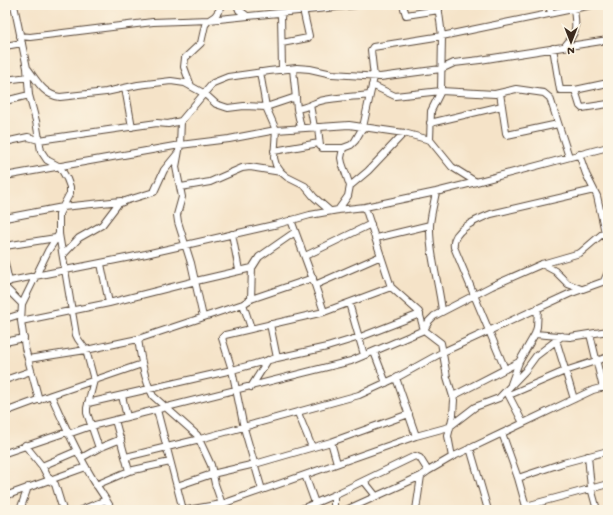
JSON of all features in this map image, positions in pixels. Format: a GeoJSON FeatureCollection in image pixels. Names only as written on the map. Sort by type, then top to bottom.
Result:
{"type":"FeatureCollection","features":[{"type":"Feature","properties":{"kind":"street"},"geometry":{"type":"LineString","coordinates":[[14,5],[29,77],[29,95],[43,156],[60,167],[70,187],[70,193],[59,214],[58,236],[63,255],[76,334],[86,350],[94,380],[87,413],[99,448]]}},
{"type":"Feature","properties":{"kind":"street"},"geometry":{"type":"LineString","coordinates":[[191,86],[184,67],[184,58],[201,43],[205,25],[215,16],[223,5]]}},
{"type":"Feature","properties":{"kind":"street"},"geometry":{"type":"LineString","coordinates":[[237,5],[239,10],[247,16]]}},
{"type":"Feature","properties":{"kind":"street"},"geometry":{"type":"LineString","coordinates":[[5,46],[30,37],[153,22],[209,20],[281,13],[302,8],[357,5]]}},
{"type":"Feature","properties":{"kind":"street"},"geometry":{"type":"LineString","coordinates":[[403,5],[406,15],[439,7],[442,36],[441,91],[431,111],[430,140]]}},
{"type":"Feature","properties":{"kind":"street"},"geometry":{"type":"LineString","coordinates":[[549,5],[551,13]]}},
{"type":"Feature","properties":{"kind":"street"},"geometry":{"type":"LineString","coordinates":[[310,105],[319,143],[322,148],[343,148],[355,141],[363,127],[374,77],[371,48],[442,36],[588,5]]}},
{"type":"Feature","properties":{"kind":"street"},"geometry":{"type":"LineString","coordinates":[[282,43],[308,38],[309,36],[302,8]]}},
{"type":"Feature","properties":{"kind":"street"},"geometry":{"type":"LineString","coordinates":[[565,46],[575,32],[574,9]]}},
{"type":"Feature","properties":{"kind":"street"},"geometry":{"type":"LineString","coordinates":[[281,13],[282,70]]}},
{"type":"Feature","properties":{"kind":"street"},"geometry":{"type":"LineString","coordinates":[[5,142],[28,137],[39,140],[157,122],[168,124],[181,120],[213,83],[228,77],[260,72],[310,69],[332,74],[374,77],[441,69],[454,63],[608,40]]}},
{"type":"Feature","properties":{"kind":"street"},"geometry":{"type":"LineString","coordinates":[[552,48],[560,90],[575,90],[608,83]]}},
{"type":"Feature","properties":{"kind":"street"},"geometry":{"type":"LineString","coordinates":[[27,68],[44,90],[60,97],[106,92],[138,85],[171,81],[185,83],[205,94],[216,104],[228,108],[244,106],[266,107],[296,97]]}},
{"type":"Feature","properties":{"kind":"street"},"geometry":{"type":"LineString","coordinates":[[293,69],[297,109],[301,128]]}},
{"type":"Feature","properties":{"kind":"street"},"geometry":{"type":"LineString","coordinates":[[260,72],[266,107],[276,130],[274,158],[276,165],[281,172]]}},
{"type":"Feature","properties":{"kind":"street"},"geometry":{"type":"LineString","coordinates":[[5,80],[29,77]]}},
{"type":"Feature","properties":{"kind":"street"},"geometry":{"type":"LineString","coordinates":[[372,85],[395,96],[441,91],[490,94],[516,89],[544,93],[550,98],[569,157]]}},
{"type":"Feature","properties":{"kind":"street"},"geometry":{"type":"LineString","coordinates":[[125,88],[132,127]]}},
{"type":"Feature","properties":{"kind":"street"},"geometry":{"type":"LineString","coordinates":[[575,90],[582,108],[608,104]]}},
{"type":"Feature","properties":{"kind":"street"},"geometry":{"type":"LineString","coordinates":[[500,93],[507,135],[558,124]]}},
{"type":"Feature","properties":{"kind":"street"},"geometry":{"type":"LineString","coordinates":[[5,101],[29,95]]}},
{"type":"Feature","properties":{"kind":"street"},"geometry":{"type":"LineString","coordinates":[[297,109],[329,100],[370,95]]}},
{"type":"Feature","properties":{"kind":"street"},"geometry":{"type":"LineString","coordinates":[[430,123],[502,106]]}},
{"type":"Feature","properties":{"kind":"street"},"geometry":{"type":"LineString","coordinates":[[181,120],[180,149],[176,167],[182,197],[177,215],[196,280],[203,317]]}},
{"type":"Feature","properties":{"kind":"street"},"geometry":{"type":"LineString","coordinates":[[5,176],[180,149],[276,130],[349,125],[404,133],[430,140],[452,166],[476,182]]}},
{"type":"Feature","properties":{"kind":"street"},"geometry":{"type":"LineString","coordinates":[[350,186],[368,171],[404,133]]}},
{"type":"Feature","properties":{"kind":"street"},"geometry":{"type":"LineString","coordinates":[[274,151],[319,143]]}},
{"type":"Feature","properties":{"kind":"street"},"geometry":{"type":"LineString","coordinates":[[6,284],[36,276],[101,264],[185,245],[310,215],[365,207],[436,192],[608,146]]}},
{"type":"Feature","properties":{"kind":"street"},"geometry":{"type":"LineString","coordinates":[[338,210],[348,196],[350,186],[342,163],[343,148]]}},
{"type":"Feature","properties":{"kind":"street"},"geometry":{"type":"LineString","coordinates":[[5,218],[63,207],[125,201],[154,192],[164,170],[180,149]]}},
{"type":"Feature","properties":{"kind":"street"},"geometry":{"type":"LineString","coordinates":[[579,154],[586,174],[599,202],[606,230],[608,246]]}},
{"type":"Feature","properties":{"kind":"street"},"geometry":{"type":"LineString","coordinates":[[181,187],[210,182],[242,168],[250,167],[281,172],[305,186],[314,197],[330,211]]}},
{"type":"Feature","properties":{"kind":"street"},"geometry":{"type":"LineString","coordinates":[[505,370],[454,247],[455,238],[459,232],[490,214],[594,190]]}},
{"type":"Feature","properties":{"kind":"street"},"geometry":{"type":"LineString","coordinates":[[436,192],[430,225],[431,250],[442,311]]}},
{"type":"Feature","properties":{"kind":"street"},"geometry":{"type":"LineString","coordinates":[[63,255],[79,238],[102,225],[115,207],[125,201]]}},
{"type":"Feature","properties":{"kind":"street"},"geometry":{"type":"LineString","coordinates":[[365,207],[391,287],[420,314],[424,330],[441,343],[454,403],[448,436],[452,457]]}},
{"type":"Feature","properties":{"kind":"street"},"geometry":{"type":"LineString","coordinates":[[291,220],[316,285],[324,312]]}},
{"type":"Feature","properties":{"kind":"street"},"geometry":{"type":"LineString","coordinates":[[305,256],[371,224]]}},
{"type":"Feature","properties":{"kind":"street"},"geometry":{"type":"LineString","coordinates":[[376,238],[430,225]]}},
{"type":"Feature","properties":{"kind":"street"},"geometry":{"type":"LineString","coordinates":[[5,453],[91,426],[236,391],[351,361],[424,330],[429,321],[442,311],[473,295],[542,264],[580,253],[606,230]]}},
{"type":"Feature","properties":{"kind":"street"},"geometry":{"type":"LineString","coordinates":[[251,299],[252,268],[259,257],[296,232]]}},
{"type":"Feature","properties":{"kind":"street"},"geometry":{"type":"LineString","coordinates":[[232,234],[239,270]]}},
{"type":"Feature","properties":{"kind":"street"},"geometry":{"type":"LineString","coordinates":[[5,246],[58,236]]}},
{"type":"Feature","properties":{"kind":"street"},"geometry":{"type":"LineString","coordinates":[[39,400],[24,338],[21,318],[22,304],[48,251],[58,236]]}},
{"type":"Feature","properties":{"kind":"street"},"geometry":{"type":"LineString","coordinates":[[316,285],[381,256]]}},
{"type":"Feature","properties":{"kind":"street"},"geometry":{"type":"LineString","coordinates":[[5,263],[6,284],[9,290],[22,304]]}},
{"type":"Feature","properties":{"kind":"street"},"geometry":{"type":"LineString","coordinates":[[101,264],[109,303]]}},
{"type":"Feature","properties":{"kind":"street"},"geometry":{"type":"LineString","coordinates":[[542,264],[555,270],[568,284],[581,289]]}},
{"type":"Feature","properties":{"kind":"street"},"geometry":{"type":"LineString","coordinates":[[5,318],[21,318],[71,311],[109,303],[196,280],[252,268]]}},
{"type":"Feature","properties":{"kind":"street"},"geometry":{"type":"LineString","coordinates":[[126,457],[244,428],[359,396],[396,378],[443,352],[489,330],[581,289],[606,281],[608,272]]}},
{"type":"Feature","properties":{"kind":"street"},"geometry":{"type":"LineString","coordinates":[[28,359],[86,350],[138,339],[243,304],[251,299],[313,278]]}},
{"type":"Feature","properties":{"kind":"street"},"geometry":{"type":"LineString","coordinates":[[262,490],[244,428],[232,370],[222,338],[225,335],[251,328],[324,312],[391,287]]}},
{"type":"Feature","properties":{"kind":"street"},"geometry":{"type":"LineString","coordinates":[[350,303],[364,355]]}},
{"type":"Feature","properties":{"kind":"street"},"geometry":{"type":"LineString","coordinates":[[243,304],[251,328]]}},
{"type":"Feature","properties":{"kind":"street"},"geometry":{"type":"LineString","coordinates":[[523,423],[508,391],[519,362],[535,334],[538,308]]}},
{"type":"Feature","properties":{"kind":"street"},"geometry":{"type":"LineString","coordinates":[[88,403],[232,370],[268,360],[317,350],[359,337],[420,314]]}},
{"type":"Feature","properties":{"kind":"street"},"geometry":{"type":"LineString","coordinates":[[270,324],[277,358]]}},
{"type":"Feature","properties":{"kind":"street"},"geometry":{"type":"LineString","coordinates":[[535,334],[559,338],[608,331]]}},
{"type":"Feature","properties":{"kind":"street"},"geometry":{"type":"LineString","coordinates":[[346,510],[421,476],[470,448],[574,399],[606,387],[596,360],[590,334]]}},
{"type":"Feature","properties":{"kind":"street"},"geometry":{"type":"LineString","coordinates":[[5,342],[24,338]]}},
{"type":"Feature","properties":{"kind":"street"},"geometry":{"type":"LineString","coordinates":[[559,338],[565,371],[574,399]]}},
{"type":"Feature","properties":{"kind":"street"},"geometry":{"type":"LineString","coordinates":[[187,510],[223,507],[262,490],[337,463],[416,436],[449,427],[475,407],[494,401],[508,391],[536,356],[559,338]]}},
{"type":"Feature","properties":{"kind":"street"},"geometry":{"type":"LineString","coordinates":[[138,339],[142,364],[153,396],[194,431],[200,439],[211,465],[212,474],[223,507]]}},
{"type":"Feature","properties":{"kind":"street"},"geometry":{"type":"LineString","coordinates":[[374,352],[386,383]]}},
{"type":"Feature","properties":{"kind":"street"},"geometry":{"type":"LineString","coordinates":[[508,391],[608,357]]}},
{"type":"Feature","properties":{"kind":"street"},"geometry":{"type":"LineString","coordinates":[[251,387],[268,360]]}},
{"type":"Feature","properties":{"kind":"street"},"geometry":{"type":"LineString","coordinates":[[453,396],[519,362]]}},
{"type":"Feature","properties":{"kind":"street"},"geometry":{"type":"LineString","coordinates":[[5,412],[142,364]]}},
{"type":"Feature","properties":{"kind":"street"},"geometry":{"type":"LineString","coordinates":[[5,380],[31,371]]}},
{"type":"Feature","properties":{"kind":"street"},"geometry":{"type":"LineString","coordinates":[[396,378],[416,436]]}},
{"type":"Feature","properties":{"kind":"street"},"geometry":{"type":"LineString","coordinates":[[51,395],[77,452],[112,510]]}},
{"type":"Feature","properties":{"kind":"street"},"geometry":{"type":"LineString","coordinates":[[122,396],[127,417]]}},
{"type":"Feature","properties":{"kind":"street"},"geometry":{"type":"LineString","coordinates":[[157,410],[183,510]]}},
{"type":"Feature","properties":{"kind":"street"},"geometry":{"type":"LineString","coordinates":[[298,413],[312,447]]}},
{"type":"Feature","properties":{"kind":"street"},"geometry":{"type":"LineString","coordinates":[[177,486],[212,474],[254,464],[331,442],[409,414]]}},
{"type":"Feature","properties":{"kind":"street"},"geometry":{"type":"LineString","coordinates":[[115,420],[129,471]]}},
{"type":"Feature","properties":{"kind":"street"},"geometry":{"type":"LineString","coordinates":[[502,433],[527,508],[608,484]]}},
{"type":"Feature","properties":{"kind":"street"},"geometry":{"type":"LineString","coordinates":[[81,458],[99,448],[121,439]]}},
{"type":"Feature","properties":{"kind":"street"},"geometry":{"type":"LineString","coordinates":[[331,442],[337,463]]}},
{"type":"Feature","properties":{"kind":"street"},"geometry":{"type":"LineString","coordinates":[[25,446],[42,466],[50,481],[57,487],[63,510]]}},
{"type":"Feature","properties":{"kind":"street"},"geometry":{"type":"LineString","coordinates":[[470,448],[488,510]]}},
{"type":"Feature","properties":{"kind":"street"},"geometry":{"type":"LineString","coordinates":[[518,478],[608,451]]}},
{"type":"Feature","properties":{"kind":"street"},"geometry":{"type":"LineString","coordinates":[[42,466],[77,452]]}},
{"type":"Feature","properties":{"kind":"street"},"geometry":{"type":"LineString","coordinates":[[299,510],[416,456],[420,458],[428,471]]}},
{"type":"Feature","properties":{"kind":"street"},"geometry":{"type":"LineString","coordinates":[[588,456],[591,488],[597,510]]}},
{"type":"Feature","properties":{"kind":"street"},"geometry":{"type":"LineString","coordinates":[[96,485],[129,471],[170,462]]}},
{"type":"Feature","properties":{"kind":"street"},"geometry":{"type":"LineString","coordinates":[[5,496],[28,486],[50,481],[86,467]]}},
{"type":"Feature","properties":{"kind":"street"},"geometry":{"type":"LineString","coordinates":[[305,475],[315,503]]}},
{"type":"Feature","properties":{"kind":"street"},"geometry":{"type":"LineString","coordinates":[[416,510],[421,476]]}},
{"type":"Feature","properties":{"kind":"street"},"geometry":{"type":"LineString","coordinates":[[364,481],[376,496]]}},
{"type":"Feature","properties":{"kind":"street"},"geometry":{"type":"LineString","coordinates":[[20,510],[28,486]]}},
{"type":"Feature","properties":{"kind":"street"},"geometry":{"type":"LineString","coordinates":[[334,495],[334,510]]}},
{"type":"Feature","properties":{"kind":"street"},"geometry":{"type":"LineString","coordinates":[[80,510],[106,500]]}}]}
